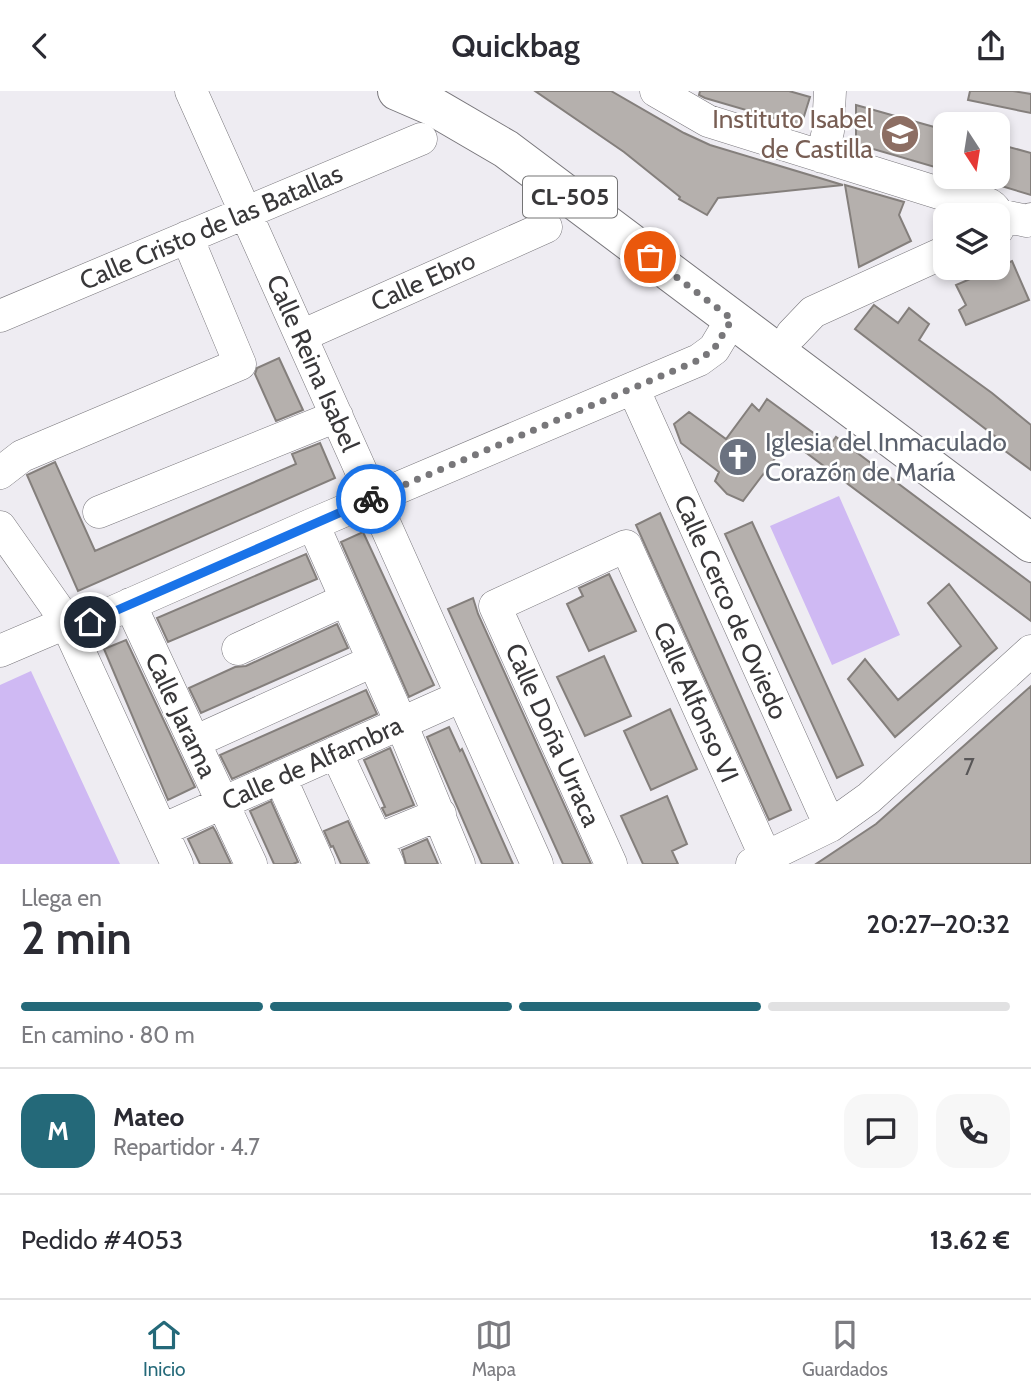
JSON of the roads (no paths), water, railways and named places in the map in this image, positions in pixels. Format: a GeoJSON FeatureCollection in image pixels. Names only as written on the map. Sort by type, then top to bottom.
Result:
{"type":"FeatureCollection","features":[{"type":"Feature","properties":{"kind":"main road","name":"CL-505"},"geometry":{"type":"LineString","coordinates":[[397,91],[434,107],[506,149],[1031,543]]}},
{"type":"Feature","properties":{"kind":"main road","name":"CL-505"},"geometry":{"type":"LineString","coordinates":[[456,91],[515,125],[1031,514]]}},
{"type":"Feature","properties":{"kind":"street","name":"Calle Reina Isabel"},"geometry":{"type":"LineString","coordinates":[[191,91],[537,864]]}},
{"type":"Feature","properties":{"kind":"street"},"geometry":{"type":"LineString","coordinates":[[656,91],[708,121],[958,203]]}},
{"type":"Feature","properties":{"kind":"street"},"geometry":{"type":"LineString","coordinates":[[822,157],[828,131],[830,91]]}},
{"type":"Feature","properties":{"kind":"street","name":"Calle Cristo de las Batallas"},"geometry":{"type":"LineString","coordinates":[[0,316],[422,139]]}},
{"type":"Feature","properties":{"kind":"street","name":"Calle Ebro"},"geometry":{"type":"LineString","coordinates":[[301,336],[546,227]]}},
{"type":"Feature","properties":{"kind":"street"},"geometry":{"type":"LineString","coordinates":[[0,473],[22,456],[240,364],[187,237]]}},
{"type":"Feature","properties":{"kind":"street"},"geometry":{"type":"LineString","coordinates":[[792,334],[813,312],[933,257]]}},
{"type":"Feature","properties":{"kind":"street"},"geometry":{"type":"LineString","coordinates":[[72,635],[75,635],[80,627],[130,604],[699,360],[714,349],[732,319]]}},
{"type":"Feature","properties":{"kind":"street","name":"Calle Cerco de Oviedo"},"geometry":{"type":"LineString","coordinates":[[633,388],[830,826]]}},
{"type":"Feature","properties":{"kind":"street"},"geometry":{"type":"LineString","coordinates":[[99,512],[337,416]]}},
{"type":"Feature","properties":{"kind":"street"},"geometry":{"type":"LineString","coordinates":[[313,524],[401,723],[459,864]]}},
{"type":"Feature","properties":{"kind":"street"},"geometry":{"type":"LineString","coordinates":[[0,527],[64,618],[177,864]]}},
{"type":"Feature","properties":{"kind":"street","name":"Calle Alfonso VI"},"geometry":{"type":"LineString","coordinates":[[495,606],[626,547],[759,861]]}},
{"type":"Feature","properties":{"kind":"street"},"geometry":{"type":"LineString","coordinates":[[238,649],[345,600]]}},
{"type":"Feature","properties":{"kind":"street","name":"Calle Jarama"},"geometry":{"type":"LineString","coordinates":[[130,604],[251,864]]}},
{"type":"Feature","properties":{"kind":"street","name":"Calle Doña Urraca"},"geometry":{"type":"LineString","coordinates":[[495,606],[611,864]]}},
{"type":"Feature","properties":{"kind":"street"},"geometry":{"type":"LineString","coordinates":[[0,651],[54,628],[60,627],[72,635]]}},
{"type":"Feature","properties":{"kind":"street"},"geometry":{"type":"LineString","coordinates":[[759,861],[830,826],[889,781],[1031,651]]}},
{"type":"Feature","properties":{"kind":"street"},"geometry":{"type":"LineString","coordinates":[[194,742],[373,661]]}},
{"type":"Feature","properties":{"kind":"street","name":"Calle de Alfambra"},"geometry":{"type":"LineString","coordinates":[[162,830],[462,695]]}},
{"type":"Feature","properties":{"kind":"street"},"geometry":{"type":"LineString","coordinates":[[336,752],[382,852],[440,814]]}},
{"type":"Feature","properties":{"kind":"street"},"geometry":{"type":"LineString","coordinates":[[280,777],[319,864]]}},
{"type":"Feature","properties":{"kind":"place","name":"Instituto Isabel de Castilla"},"geometry":{"type":"Point","coordinates":[900,134]}},
{"type":"Feature","properties":{"kind":"place","name":"Iglesia del Inmaculado Corazón de María"},"geometry":{"type":"Point","coordinates":[738,457]}}]}
